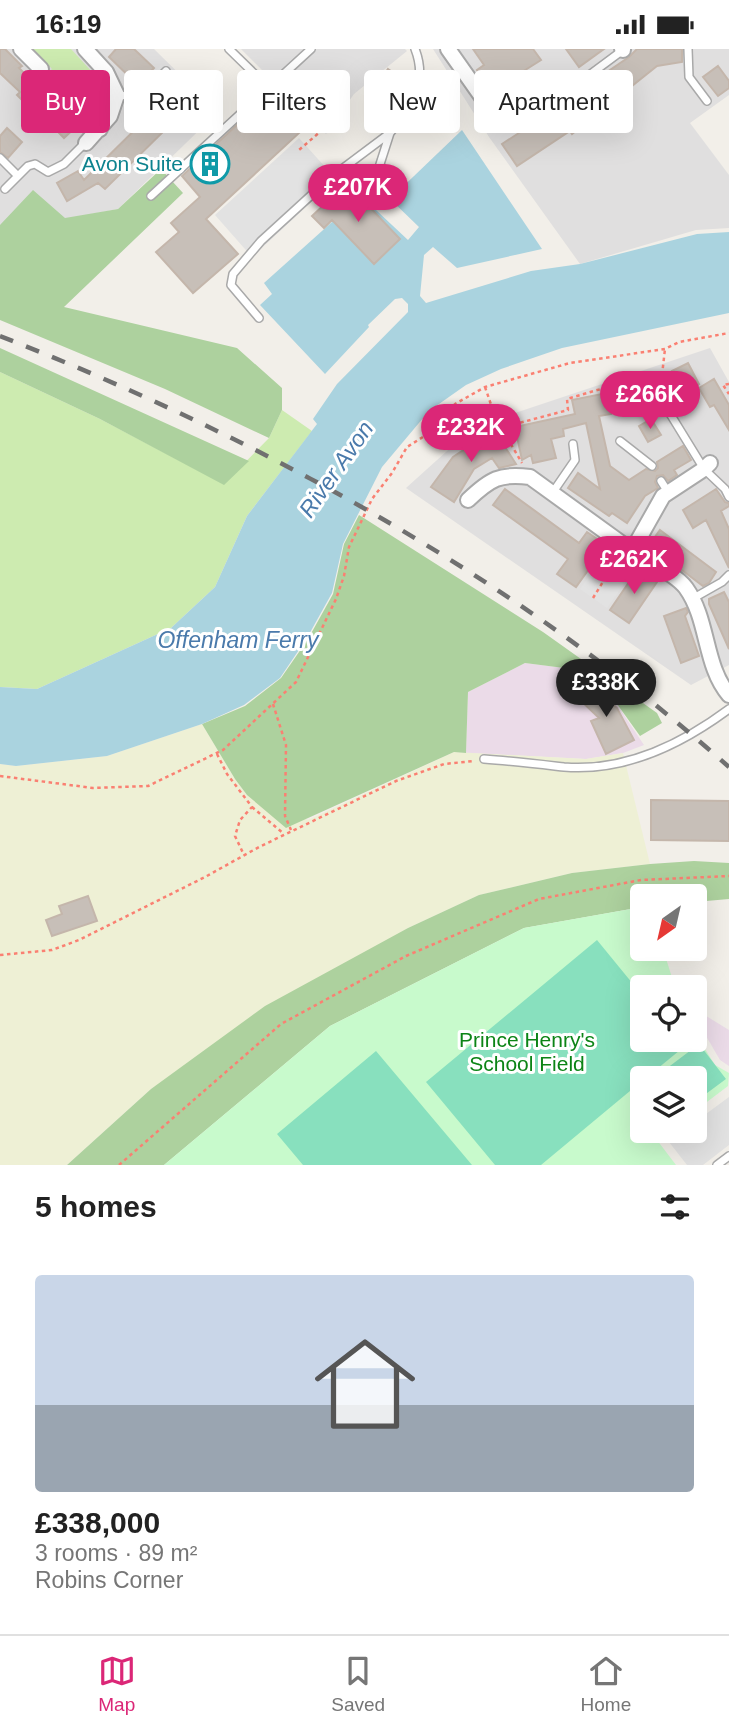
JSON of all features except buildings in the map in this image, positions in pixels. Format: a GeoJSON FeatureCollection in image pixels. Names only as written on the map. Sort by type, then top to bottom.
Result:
{"type":"FeatureCollection","features":[{"type":"Feature","properties":{"kind":"street"},"geometry":{"type":"LineString","coordinates":[[21,49],[41,69]]}},
{"type":"Feature","properties":{"kind":"street"},"geometry":{"type":"LineString","coordinates":[[448,49],[474,86]]}},
{"type":"Feature","properties":{"kind":"street"},"geometry":{"type":"LineString","coordinates":[[90,51],[106,72],[117,95],[110,117]]}},
{"type":"Feature","properties":{"kind":"street"},"geometry":{"type":"LineString","coordinates":[[86,142],[96,133]]}},
{"type":"Feature","properties":{"kind":"street"},"geometry":{"type":"LineString","coordinates":[[629,548],[663,496],[665,487],[707,466]]}},
{"type":"Feature","properties":{"kind":"street"},"geometry":{"type":"LineString","coordinates":[[468,500],[491,479],[513,475],[530,477],[685,585],[701,618],[719,682],[729,695]]}},
{"type":"Feature","properties":{"kind":"lane"},"geometry":{"type":"LineString","coordinates":[[229,49],[251,70]]}},
{"type":"Feature","properties":{"kind":"lane"},"geometry":{"type":"LineString","coordinates":[[287,70],[311,49]]}},
{"type":"Feature","properties":{"kind":"lane"},"geometry":{"type":"LineString","coordinates":[[415,49],[421,70]]}},
{"type":"Feature","properties":{"kind":"lane"},"geometry":{"type":"LineString","coordinates":[[596,70],[622,49]]}},
{"type":"Feature","properties":{"kind":"lane"},"geometry":{"type":"LineString","coordinates":[[688,49],[689,77],[707,101]]}},
{"type":"Feature","properties":{"kind":"lane"},"geometry":{"type":"LineString","coordinates":[[117,95],[124,96]]}},
{"type":"Feature","properties":{"kind":"lane"},"geometry":{"type":"LineString","coordinates":[[151,196],[237,115]]}},
{"type":"Feature","properties":{"kind":"lane"},"geometry":{"type":"LineString","coordinates":[[258,318],[231,285],[233,274],[243,260],[330,178],[389,133]]}},
{"type":"Feature","properties":{"kind":"lane"},"geometry":{"type":"LineString","coordinates":[[372,189],[390,133]]}},
{"type":"Feature","properties":{"kind":"lane"},"geometry":{"type":"LineString","coordinates":[[5,189],[28,166],[34,164],[48,172],[64,164],[86,142]]}},
{"type":"Feature","properties":{"kind":"lane"},"geometry":{"type":"LineString","coordinates":[[0,158],[18,176]]}},
{"type":"Feature","properties":{"kind":"lane"},"geometry":{"type":"LineString","coordinates":[[669,412],[729,497]]}},
{"type":"Feature","properties":{"kind":"lane"},"geometry":{"type":"LineString","coordinates":[[620,441],[652,466]]}},
{"type":"Feature","properties":{"kind":"lane"},"geometry":{"type":"LineString","coordinates":[[553,492],[575,460],[573,444]]}},
{"type":"Feature","properties":{"kind":"lane"},"geometry":{"type":"LineString","coordinates":[[692,599],[729,575]]}},
{"type":"Feature","properties":{"kind":"lane"},"geometry":{"type":"LineString","coordinates":[[484,759],[566,767],[622,762],[670,746],[729,709]]}},
{"type":"Feature","properties":{"kind":"lane"},"geometry":{"type":"LineString","coordinates":[[717,1165],[729,1156]]}},
{"type":"Feature","properties":{"kind":"path"},"geometry":{"type":"LineString","coordinates":[[299,150],[319,133]]}},
{"type":"Feature","properties":{"kind":"path"},"geometry":{"type":"LineString","coordinates":[[0,776],[93,788],[148,786],[217,754],[296,683],[336,599],[344,576],[349,547],[372,499],[407,447],[442,425],[455,404],[485,387],[569,363],[666,349],[679,342],[729,333]]}},
{"type":"Feature","properties":{"kind":"path"},"geometry":{"type":"LineString","coordinates":[[666,349],[662,375],[669,412]]}},
{"type":"Feature","properties":{"kind":"path"},"geometry":{"type":"LineString","coordinates":[[500,428],[568,410],[567,399],[638,378],[662,375]]}},
{"type":"Feature","properties":{"kind":"path"},"geometry":{"type":"LineString","coordinates":[[729,384],[723,385],[729,394]]}},
{"type":"Feature","properties":{"kind":"path"},"geometry":{"type":"LineString","coordinates":[[485,387],[500,428],[530,477]]}},
{"type":"Feature","properties":{"kind":"path"},"geometry":{"type":"LineString","coordinates":[[593,598],[629,548]]}},
{"type":"Feature","properties":{"kind":"path"},"geometry":{"type":"LineString","coordinates":[[273,704],[286,745],[285,815],[292,831]]}},
{"type":"Feature","properties":{"kind":"path"},"geometry":{"type":"LineString","coordinates":[[217,754],[252,807],[285,835]]}},
{"type":"Feature","properties":{"kind":"path"},"geometry":{"type":"LineString","coordinates":[[0,955],[52,950],[79,940],[396,781],[444,764],[484,759]]}},
{"type":"Feature","properties":{"kind":"path"},"geometry":{"type":"LineString","coordinates":[[244,855],[235,836],[240,820],[252,807]]}},
{"type":"Feature","properties":{"kind":"path"},"geometry":{"type":"LineString","coordinates":[[119,1165],[281,1024],[407,956],[539,899],[641,880],[729,876]]}},
{"type":"Feature","properties":{"kind":"shaded area"},"geometry":{"type":"Polygon","coordinates":[[[0,49],[154,49],[175,70],[124,70],[124,133],[196,133],[118,209],[65,219],[0,225],[0,49]]]}},
{"type":"Feature","properties":{"kind":"shaded area"},"geometry":{"type":"Polygon","coordinates":[[[241,49],[407,51],[384,70],[364,70],[364,86],[350,100],[350,70],[262,70],[241,49]]]}},
{"type":"Feature","properties":{"kind":"shaded area"},"geometry":{"type":"Polygon","coordinates":[[[433,49],[729,49],[729,95],[690,123],[729,175],[729,228],[696,230],[580,264],[486,133],[633,133],[633,70],[474,70],[474,113],[460,91],[460,70],[446,70],[433,49]]]}},
{"type":"Feature","properties":{"kind":"shaded area"},"geometry":{"type":"Polygon","coordinates":[[[124,87],[124,106],[121,106],[124,87]]]}},
{"type":"Feature","properties":{"kind":"shaded area"},"geometry":{"type":"Polygon","coordinates":[[[299,138],[336,179],[252,257],[215,215],[299,138]]]}},
{"type":"Feature","properties":{"kind":"shaded area"},"geometry":{"type":"Polygon","coordinates":[[[710,348],[729,382],[729,665],[691,685],[406,488],[457,442],[509,415],[710,348]]]}},
{"type":"Feature","properties":{"kind":"shaded area"},"geometry":{"type":"Polygon","coordinates":[[[605,553],[631,574],[607,608],[580,589],[605,553]]]}},
{"type":"Feature","properties":{"kind":"shaded area"},"geometry":{"type":"Polygon","coordinates":[[[525,663],[564,668],[590,680],[612,697],[644,745],[623,753],[586,759],[466,753],[468,692],[525,663]]]}},
{"type":"Feature","properties":{"kind":"shaded area"},"geometry":{"type":"Polygon","coordinates":[[[707,1017],[729,1030],[729,1066],[720,1060],[707,1038],[707,1017]]]}},
{"type":"Feature","properties":{"kind":"shaded area"},"geometry":{"type":"Polygon","coordinates":[[[729,1097],[729,1145],[703,1165],[687,1165],[670,1143],[707,1143],[707,1113],[729,1097]]]}},
{"type":"Feature","properties":{"kind":"green space"},"geometry":{"type":"Polygon","coordinates":[[[33,49],[71,49],[90,70],[51,70],[33,49]]]}},
{"type":"Feature","properties":{"kind":"green space"},"geometry":{"type":"Polygon","coordinates":[[[161,169],[183,193],[64,307],[237,348],[282,388],[282,410],[269,438],[165,389],[0,320],[0,225],[33,190],[65,218],[118,209],[161,169]]]}},
{"type":"Feature","properties":{"kind":"green space"},"geometry":{"type":"Polygon","coordinates":[[[0,348],[249,461],[224,485],[100,419],[0,372],[0,348]]]}},
{"type":"Feature","properties":{"kind":"green space"},"geometry":{"type":"Polygon","coordinates":[[[0,372],[100,419],[224,484],[269,438],[282,410],[312,431],[247,516],[215,587],[171,628],[37,689],[0,687],[0,372]]]}},
{"type":"Feature","properties":{"kind":"green space"},"geometry":{"type":"Polygon","coordinates":[[[359,515],[543,632],[657,713],[662,723],[640,736],[612,697],[590,680],[564,668],[525,663],[468,692],[466,753],[454,752],[286,828],[247,795],[202,724],[245,706],[281,678],[308,639],[333,594],[344,544],[359,515]]]}},
{"type":"Feature","properties":{"kind":"green space"},"geometry":{"type":"Polygon","coordinates":[[[202,724],[247,795],[308,820],[454,752],[586,759],[623,753],[650,864],[572,873],[479,895],[408,928],[151,1089],[67,1165],[0,1165],[0,764],[16,766],[107,756],[202,724]]]}},
{"type":"Feature","properties":{"kind":"green space"},"geometry":{"type":"Polygon","coordinates":[[[694,861],[729,863],[729,899],[707,901],[707,884],[630,884],[630,909],[524,928],[330,1026],[164,1165],[67,1165],[151,1089],[265,1006],[408,928],[479,895],[572,873],[694,861]]]}},
{"type":"Feature","properties":{"kind":"green space","name":"Prince Henry's School Field"},"geometry":{"type":"Polygon","coordinates":[[[630,909],[630,961],[667,961],[671,975],[630,975],[630,1052],[707,1052],[715,1065],[729,1073],[728,1086],[707,1102],[707,1066],[630,1066],[630,1143],[659,1143],[676,1165],[164,1165],[330,1026],[524,928],[630,909]]]}},
{"type":"Feature","properties":{"kind":"green space"},"geometry":{"type":"Polygon","coordinates":[[[597,940],[630,980],[630,1052],[678,1052],[661,1066],[630,1066],[630,1091],[541,1165],[495,1165],[426,1082],[597,940]]]}},
{"type":"Feature","properties":{"kind":"green space"},"geometry":{"type":"Polygon","coordinates":[[[376,1051],[472,1165],[303,1165],[277,1134],[376,1051]]]}},
{"type":"Feature","properties":{"kind":"green space"},"geometry":{"type":"Polygon","coordinates":[[[688,1052],[705,1052],[726,1079],[707,1093],[707,1066],[670,1066],[688,1052]]]}},
{"type":"Feature","properties":{"kind":"water","name":"Offenham Ferry"},"geometry":{"type":"Polygon","coordinates":[[[462,130],[542,249],[457,268],[433,247],[424,255],[420,296],[426,303],[531,271],[580,264],[697,234],[729,232],[729,313],[562,348],[501,369],[466,385],[429,411],[382,467],[343,544],[332,593],[307,638],[280,678],[244,705],[202,724],[107,756],[16,766],[0,764],[0,687],[37,689],[171,628],[215,587],[247,516],[317,424],[313,419],[337,384],[408,312],[408,304],[402,298],[395,299],[325,374],[260,305],[272,294],[264,283],[361,196],[408,240],[419,227],[390,199],[462,130]]]}},
{"type":"Feature","properties":{"kind":"railway"},"geometry":{"type":"LineString","coordinates":[[0,336],[195,420],[384,520],[475,575],[563,635],[648,699],[729,767]]}},
{"type":"Feature","properties":{"kind":"place","name":"Avon Suite"},"geometry":{"type":"Point","coordinates":[210,164]}},
{"type":"Feature","properties":{"kind":"water label","name":"River Avon"},"geometry":{"type":"Point","coordinates":[336,469]}}]}
